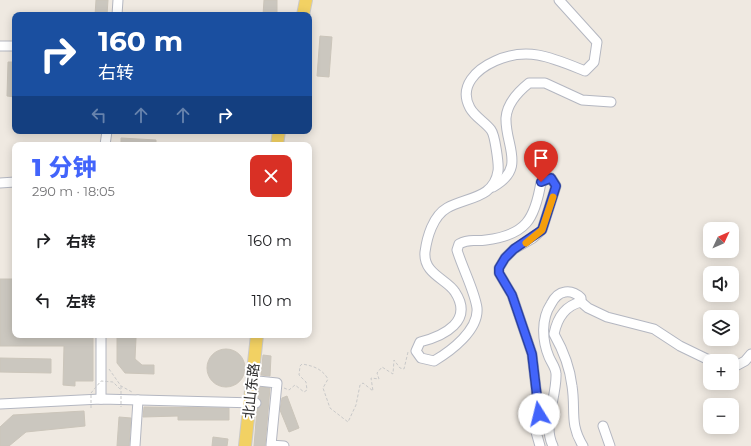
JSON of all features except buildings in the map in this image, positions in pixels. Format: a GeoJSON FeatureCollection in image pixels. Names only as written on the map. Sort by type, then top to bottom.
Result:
{"type":"FeatureCollection","features":[{"type":"Feature","properties":{"kind":"main road"},"geometry":{"type":"LineString","coordinates":[[298,12],[300,0]]}},
{"type":"Feature","properties":{"kind":"main road"},"geometry":{"type":"LineString","coordinates":[[304,12],[306,0]]}},
{"type":"Feature","properties":{"kind":"main road","name":"北山东路"},"geometry":{"type":"LineString","coordinates":[[251,446],[256,338]]}},
{"type":"Feature","properties":{"kind":"main road","name":"北山东路"},"geometry":{"type":"LineString","coordinates":[[245,446],[258,381],[263,338]]}},
{"type":"Feature","properties":{"kind":"street"},"geometry":{"type":"LineString","coordinates":[[117,12],[118,0]]}},
{"type":"Feature","properties":{"kind":"street"},"geometry":{"type":"LineString","coordinates":[[492,187],[498,170],[495,141],[492,131],[470,107],[467,97],[469,82],[471,77],[478,70],[487,64],[506,56],[531,53],[551,58],[584,71],[594,62],[597,42],[559,0]]}},
{"type":"Feature","properties":{"kind":"street"},"geometry":{"type":"LineString","coordinates":[[0,46],[12,46]]}},
{"type":"Feature","properties":{"kind":"street"},"geometry":{"type":"LineString","coordinates":[[540,446],[536,432],[539,414],[532,354],[512,295],[499,273],[499,268],[505,258],[514,249],[542,230],[556,186],[551,178],[541,182],[535,212],[521,228],[503,237],[484,240],[467,240],[459,244],[457,250],[477,308],[468,334],[443,356],[434,361],[421,358],[416,351],[420,342],[434,339],[454,327],[459,319],[459,300],[455,290],[439,278],[427,263],[425,254],[429,233],[434,222],[447,208],[484,194],[507,176],[512,166],[506,117],[518,91],[529,83],[545,84],[582,100],[611,102]]}},
{"type":"Feature","properties":{"kind":"street"},"geometry":{"type":"LineString","coordinates":[[0,182],[12,182]]}},
{"type":"Feature","properties":{"kind":"street"},"geometry":{"type":"LineString","coordinates":[[553,446],[549,436],[549,430],[556,371],[548,355],[544,334],[545,318],[548,308],[560,293],[570,292],[577,294],[581,298],[580,302],[588,308],[607,317],[654,328],[680,346],[703,357]]}},
{"type":"Feature","properties":{"kind":"street"},"geometry":{"type":"LineString","coordinates":[[580,302],[572,304],[560,315],[554,334],[566,361],[572,385],[575,431],[583,446]]}},
{"type":"Feature","properties":{"kind":"street"},"geometry":{"type":"LineString","coordinates":[[101,338],[101,399]]}},
{"type":"Feature","properties":{"kind":"street"},"geometry":{"type":"LineString","coordinates":[[739,364],[745,361],[751,354]]}},
{"type":"Feature","properties":{"kind":"street"},"geometry":{"type":"LineString","coordinates":[[258,381],[277,383],[271,445],[284,446]]}},
{"type":"Feature","properties":{"kind":"street"},"geometry":{"type":"LineString","coordinates":[[0,404],[101,399],[253,403]]}},
{"type":"Feature","properties":{"kind":"street"},"geometry":{"type":"LineString","coordinates":[[135,446],[138,400]]}},
{"type":"Feature","properties":{"kind":"street"},"geometry":{"type":"LineString","coordinates":[[603,426],[610,446]]}},
{"type":"Feature","properties":{"kind":"path"},"geometry":{"type":"LineString","coordinates":[[277,383],[289,390],[295,385],[304,392],[307,390],[306,382],[299,375],[300,366],[302,364],[316,368],[324,373],[328,379],[323,388],[328,403],[348,422],[356,404],[360,385],[362,384],[373,391],[371,378],[379,379],[377,373],[380,368],[382,367],[392,374],[394,360],[400,368],[404,369],[409,347],[416,351]]}},
{"type":"Feature","properties":{"kind":"path"},"geometry":{"type":"LineString","coordinates":[[109,369],[121,386],[121,407]]}},
{"type":"Feature","properties":{"kind":"path"},"geometry":{"type":"LineString","coordinates":[[91,408],[91,392],[101,381],[113,382],[121,390]]}},
{"type":"Feature","properties":{"kind":"slow traffic"},"geometry":{"type":"LineString","coordinates":[[526,243],[542,230],[553,197]]}},
{"type":"Feature","properties":{"kind":"route"},"geometry":{"type":"LineString","coordinates":[[539,414],[536,394],[535,366],[527,335],[512,295],[499,273],[499,268],[505,258],[514,249],[533,238],[542,230],[556,186],[551,178],[545,179],[541,182]]}}]}
